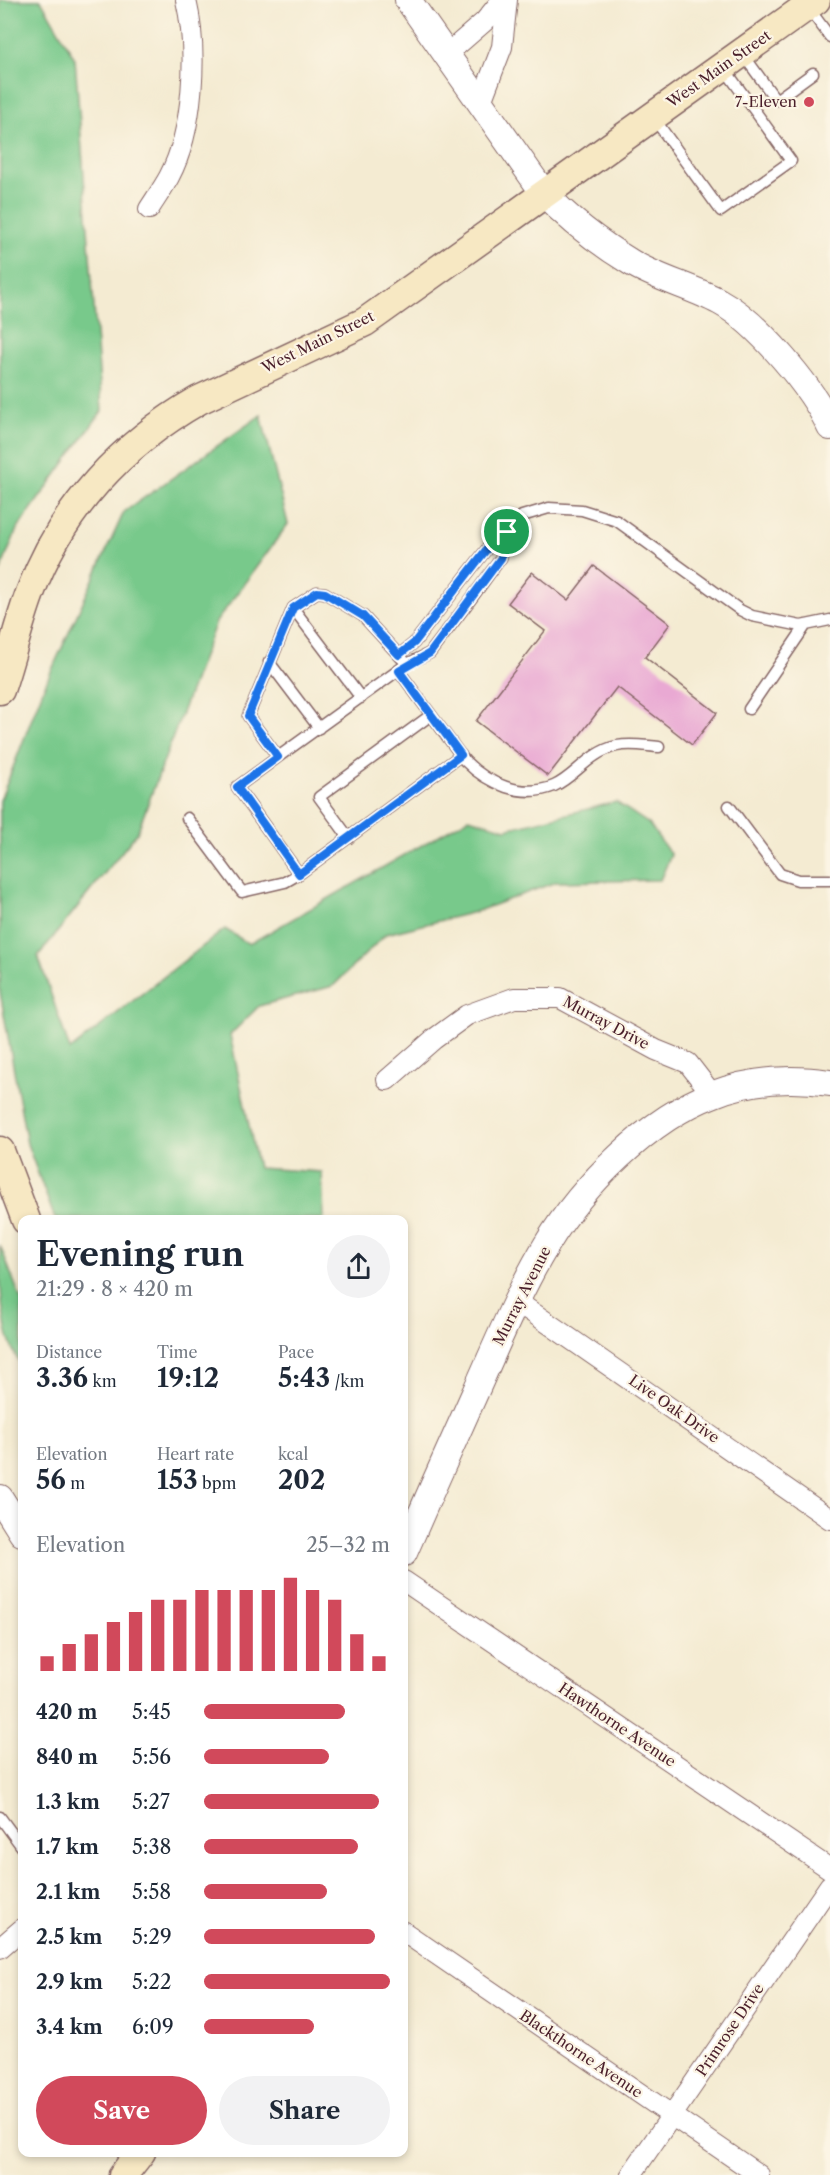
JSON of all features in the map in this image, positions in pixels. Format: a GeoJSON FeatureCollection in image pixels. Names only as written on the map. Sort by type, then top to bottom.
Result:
{"type":"FeatureCollection","features":[{"type":"Feature","properties":{"kind":"main road","name":"West Main Street"},"geometry":{"type":"LineString","coordinates":[[0,690],[30,594],[54,540],[87,492],[128,450],[174,414],[199,400],[365,322],[808,2]]}},
{"type":"Feature","properties":{"kind":"main road"},"geometry":{"type":"LineString","coordinates":[[0,1151],[24,1215]]}},
{"type":"Feature","properties":{"kind":"main road"},"geometry":{"type":"LineString","coordinates":[[123,2175],[137,2157]]}},
{"type":"Feature","properties":{"kind":"street"},"geometry":{"type":"LineString","coordinates":[[149,209],[169,176],[183,141],[194,67],[193,27],[186,0]]}},
{"type":"Feature","properties":{"kind":"street"},"geometry":{"type":"LineString","coordinates":[[408,0],[543,192],[559,209],[633,263],[722,303],[776,349],[822,410],[830,427]]}},
{"type":"Feature","properties":{"kind":"street"},"geometry":{"type":"LineString","coordinates":[[447,54],[485,21],[504,0]]}},
{"type":"Feature","properties":{"kind":"street"},"geometry":{"type":"LineString","coordinates":[[481,102],[502,47],[504,0]]}},
{"type":"Feature","properties":{"kind":"street","name":"Murray Drive"},"geometry":{"type":"LineString","coordinates":[[387,1080],[435,1038],[467,1015],[514,998],[560,998],[656,1050],[688,1063],[712,1094]]}},
{"type":"Feature","properties":{"kind":"street"},"geometry":{"type":"LineString","coordinates":[[712,1094],[769,1081],[830,1083]]}},
{"type":"Feature","properties":{"kind":"street","name":"Murray Avenue"},"geometry":{"type":"LineString","coordinates":[[408,1544],[516,1301],[560,1225],[609,1167],[658,1127],[712,1094]]}},
{"type":"Feature","properties":{"kind":"street","name":"Live Oak Drive"},"geometry":{"type":"LineString","coordinates":[[516,1301],[830,1519]]}},
{"type":"Feature","properties":{"kind":"street"},"geometry":{"type":"LineString","coordinates":[[0,1498],[18,1527]]}},
{"type":"Feature","properties":{"kind":"street","name":"Hawthorne Avenue"},"geometry":{"type":"LineString","coordinates":[[408,1584],[830,1869]]}},
{"type":"Feature","properties":{"kind":"street","name":"Primrose Drive"},"geometry":{"type":"LineString","coordinates":[[631,2175],[830,1885]]}},
{"type":"Feature","properties":{"kind":"street"},"geometry":{"type":"LineString","coordinates":[[0,1948],[18,1932]]}},
{"type":"Feature","properties":{"kind":"street","name":"Blackthorne Avenue"},"geometry":{"type":"LineString","coordinates":[[408,1935],[759,2175]]}},
{"type":"Feature","properties":{"kind":"lane"},"geometry":{"type":"LineString","coordinates":[[808,2],[830,37]]}},
{"type":"Feature","properties":{"kind":"lane"},"geometry":{"type":"LineString","coordinates":[[732,59],[776,100],[813,73]]}},
{"type":"Feature","properties":{"kind":"lane"},"geometry":{"type":"LineString","coordinates":[[652,116],[721,212],[791,161],[732,59]]}},
{"type":"Feature","properties":{"kind":"lane"},"geometry":{"type":"LineString","coordinates":[[399,655],[414,643],[493,541],[507,532],[522,516],[549,508],[582,510],[617,522],[740,610],[752,616],[806,625],[830,620]]}},
{"type":"Feature","properties":{"kind":"lane"},"geometry":{"type":"LineString","coordinates":[[299,874],[237,787],[403,668],[430,653],[501,558],[507,532]]}},
{"type":"Feature","properties":{"kind":"lane"},"geometry":{"type":"LineString","coordinates":[[278,757],[248,716],[293,608],[317,592],[325,593],[363,616],[399,655],[403,668],[432,715],[461,755],[478,773],[493,783],[523,790],[555,785],[581,764],[616,746],[632,744],[659,747]]}},
{"type":"Feature","properties":{"kind":"lane"},"geometry":{"type":"LineString","coordinates":[[293,608],[361,698]]}},
{"type":"Feature","properties":{"kind":"lane"},"geometry":{"type":"LineString","coordinates":[[749,709],[806,625]]}},
{"type":"Feature","properties":{"kind":"lane"},"geometry":{"type":"LineString","coordinates":[[269,662],[319,728]]}},
{"type":"Feature","properties":{"kind":"lane"},"geometry":{"type":"LineString","coordinates":[[349,838],[319,797],[432,715]]}},
{"type":"Feature","properties":{"kind":"lane"},"geometry":{"type":"LineString","coordinates":[[187,818],[242,892],[285,882],[299,874],[461,755]]}},
{"type":"Feature","properties":{"kind":"lane"},"geometry":{"type":"LineString","coordinates":[[729,806],[780,874],[798,880],[830,880]]}},
{"type":"Feature","properties":{"kind":"lane"},"geometry":{"type":"LineString","coordinates":[[0,1817],[18,1842]]}},
{"type":"Feature","properties":{"kind":"green space"},"geometry":{"type":"Polygon","coordinates":[[[0,0],[41,0],[75,59],[102,411],[17,529],[0,572],[0,0]]]}},
{"type":"Feature","properties":{"kind":"green space"},"geometry":{"type":"Polygon","coordinates":[[[261,415],[288,524],[216,622],[137,833],[38,956],[70,1050],[225,929],[249,944],[469,818],[506,829],[616,802],[649,824],[671,855],[660,880],[556,882],[475,912],[386,934],[333,986],[259,1006],[230,1035],[258,1168],[322,1172],[324,1215],[54,1215],[27,1144],[0,992],[0,801],[44,687],[124,512],[261,415]]]}},
{"type":"Feature","properties":{"kind":"green space"},"geometry":{"type":"Polygon","coordinates":[[[0,1245],[18,1292],[18,1359],[5,1326],[1,1294],[0,1245]]]}},
{"type":"Feature","properties":{"kind":"building"},"geometry":{"type":"Polygon","coordinates":[[[594,566],[670,624],[645,657],[717,713],[692,745],[617,687],[548,776],[476,721],[545,631],[508,603],[532,572],[568,600],[594,566]]]}},
{"type":"Feature","properties":{"kind":"place","name":"7-Eleven"},"geometry":{"type":"Point","coordinates":[809,102]}},
{"type":"Feature","properties":{"kind":"route"},"geometry":{"type":"LineString","coordinates":[[507,532],[501,558],[430,653],[407,664],[399,671],[461,755],[299,874],[237,787],[278,757],[248,716],[285,622],[293,608],[317,592],[325,593],[363,616],[399,655],[414,643],[493,541],[507,532]]}}]}
